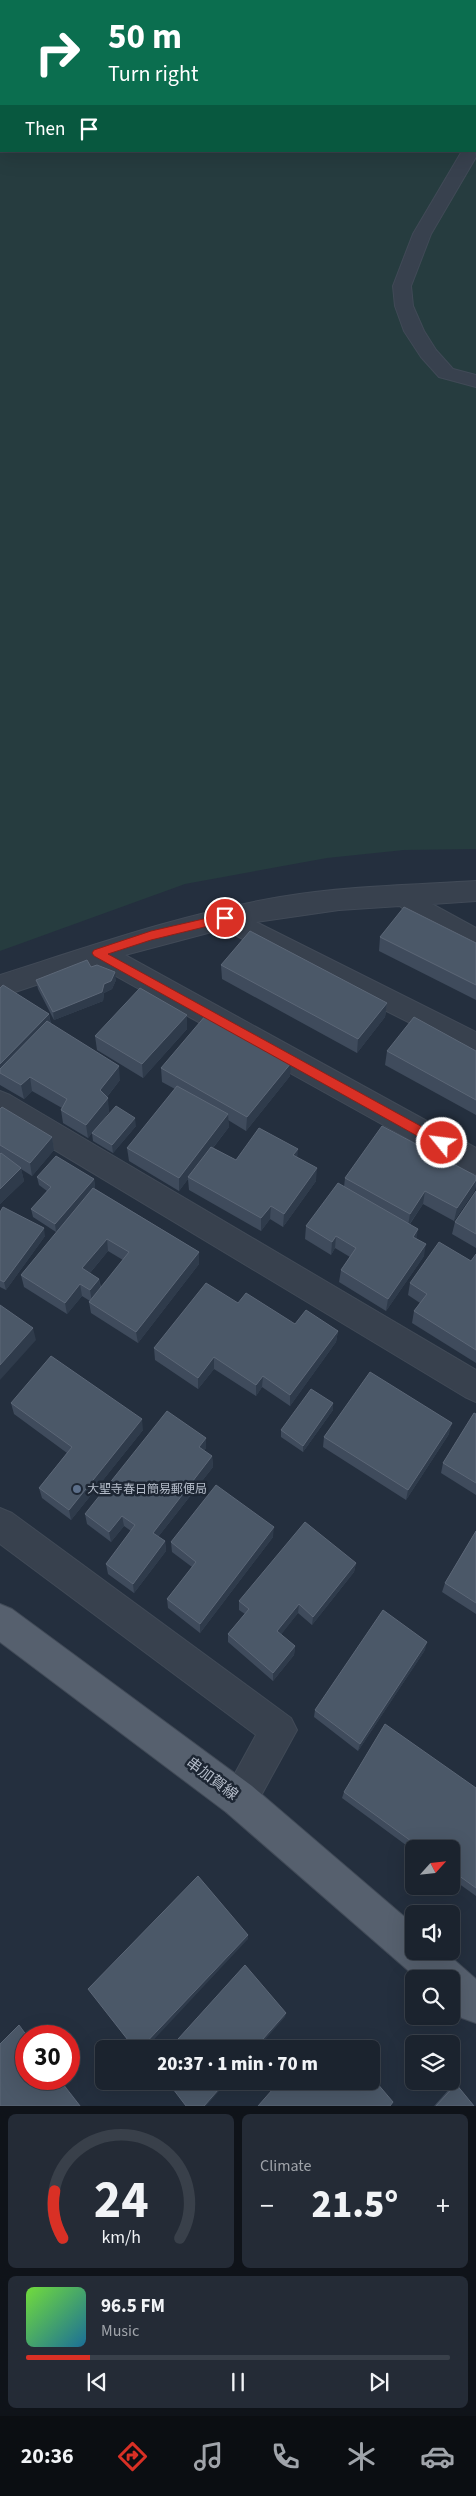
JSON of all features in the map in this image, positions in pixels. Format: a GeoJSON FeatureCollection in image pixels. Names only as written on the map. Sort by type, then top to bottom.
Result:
{"type":"FeatureCollection","features":[{"type":"Feature","properties":{"kind":"main road","name":"串加賀線"},"geometry":{"type":"LineString","coordinates":[[0,1620],[239,1798],[405,1943]]}},
{"type":"Feature","properties":{"kind":"main road","name":"串加賀線"},"geometry":{"type":"LineString","coordinates":[[425,1960],[436,1970]]}},
{"type":"Feature","properties":{"kind":"main road"},"geometry":{"type":"LineString","coordinates":[[460,1991],[476,2004]]}},
{"type":"Feature","properties":{"kind":"street"},"geometry":{"type":"LineString","coordinates":[[470,152],[422,234],[402,286],[404,306],[414,331],[428,353],[446,373],[476,381]]}},
{"type":"Feature","properties":{"kind":"street"},"geometry":{"type":"LineString","coordinates":[[0,986],[151,936],[225,918],[282,907],[405,894],[476,891]]}},
{"type":"Feature","properties":{"kind":"street"},"geometry":{"type":"LineString","coordinates":[[405,894],[426,914],[476,940]]}},
{"type":"Feature","properties":{"kind":"street"},"geometry":{"type":"LineString","coordinates":[[225,918],[476,1045]]}},
{"type":"Feature","properties":{"kind":"street"},"geometry":{"type":"LineString","coordinates":[[98,953],[476,1162]]}},
{"type":"Feature","properties":{"kind":"street"},"geometry":{"type":"LineString","coordinates":[[0,1103],[476,1387]]}},
{"type":"Feature","properties":{"kind":"street"},"geometry":{"type":"LineString","coordinates":[[0,1524],[279,1730],[239,1798]]}},
{"type":"Feature","properties":{"kind":"green space"},"geometry":{"type":"Polygon","coordinates":[[[0,152],[476,152],[476,849],[404,850],[327,858],[185,884],[0,951],[0,152]]]}},
{"type":"Feature","properties":{"kind":"building"},"geometry":{"type":"Polygon","coordinates":[[[404,907],[476,943],[476,985],[380,937],[404,907]]]}},
{"type":"Feature","properties":{"kind":"building"},"geometry":{"type":"Polygon","coordinates":[[[250,931],[387,1003],[358,1039],[221,965],[250,931]]]}},
{"type":"Feature","properties":{"kind":"building"},"geometry":{"type":"Polygon","coordinates":[[[87,960],[91,967],[97,965],[115,972],[111,981],[104,984],[102,992],[53,1012],[36,980],[87,960]]]}},
{"type":"Feature","properties":{"kind":"building"},"geometry":{"type":"Polygon","coordinates":[[[3,985],[49,1014],[0,1064],[0,988],[3,985]]]}},
{"type":"Feature","properties":{"kind":"building"},"geometry":{"type":"Polygon","coordinates":[[[140,988],[187,1015],[142,1064],[95,1036],[140,988]]]}},
{"type":"Feature","properties":{"kind":"building"},"geometry":{"type":"Polygon","coordinates":[[[206,1015],[291,1063],[247,1117],[161,1068],[206,1015]]]}},
{"type":"Feature","properties":{"kind":"building"},"geometry":{"type":"Polygon","coordinates":[[[414,1017],[476,1051],[476,1100],[387,1051],[414,1017]]]}},
{"type":"Feature","properties":{"kind":"building"},"geometry":{"type":"Polygon","coordinates":[[[47,1021],[119,1066],[100,1090],[108,1098],[86,1125],[61,1110],[67,1099],[30,1077],[21,1085],[0,1073],[0,1069],[47,1021]]]}},
{"type":"Feature","properties":{"kind":"building"},"geometry":{"type":"Polygon","coordinates":[[[177,1086],[228,1114],[179,1178],[127,1148],[177,1086]]]}},
{"type":"Feature","properties":{"kind":"building"},"geometry":{"type":"Polygon","coordinates":[[[116,1106],[135,1118],[112,1145],[92,1133],[116,1106]]]}},
{"type":"Feature","properties":{"kind":"building"},"geometry":{"type":"Polygon","coordinates":[[[2,1107],[52,1137],[30,1163],[0,1145],[0,1109],[2,1107]]]}},
{"type":"Feature","properties":{"kind":"building"},"geometry":{"type":"Polygon","coordinates":[[[382,1126],[476,1176],[476,1180],[457,1208],[425,1191],[410,1214],[345,1178],[382,1126]]]}},
{"type":"Feature","properties":{"kind":"building"},"geometry":{"type":"Polygon","coordinates":[[[259,1128],[298,1149],[293,1155],[317,1168],[284,1214],[271,1206],[261,1218],[188,1177],[211,1147],[236,1160],[259,1128]]]}},
{"type":"Feature","properties":{"kind":"building"},"geometry":{"type":"Polygon","coordinates":[[[0,1154],[21,1168],[0,1189],[0,1154]]]}},
{"type":"Feature","properties":{"kind":"building"},"geometry":{"type":"Polygon","coordinates":[[[56,1156],[94,1179],[55,1224],[31,1209],[51,1187],[37,1177],[56,1156]]]}},
{"type":"Feature","properties":{"kind":"building"},"geometry":{"type":"Polygon","coordinates":[[[338,1183],[418,1229],[413,1237],[426,1244],[388,1299],[341,1270],[356,1248],[336,1236],[332,1242],[306,1226],[338,1183]]]}},
{"type":"Feature","properties":{"kind":"building"},"geometry":{"type":"Polygon","coordinates":[[[93,1188],[199,1252],[136,1332],[89,1302],[129,1252],[107,1239],[82,1268],[99,1279],[90,1290],[80,1284],[65,1303],[21,1275],[93,1188]]]}},
{"type":"Feature","properties":{"kind":"building"},"geometry":{"type":"Polygon","coordinates":[[[476,1191],[476,1234],[455,1222],[476,1191]]]}},
{"type":"Feature","properties":{"kind":"building"},"geometry":{"type":"Polygon","coordinates":[[[3,1207],[44,1228],[4,1282],[0,1280],[0,1212],[3,1207]]]}},
{"type":"Feature","properties":{"kind":"building"},"geometry":{"type":"Polygon","coordinates":[[[439,1242],[471,1261],[476,1254],[476,1350],[414,1311],[427,1294],[410,1283],[439,1242]]]}},
{"type":"Feature","properties":{"kind":"building"},"geometry":{"type":"Polygon","coordinates":[[[206,1283],[238,1303],[246,1293],[295,1324],[306,1310],[338,1331],[290,1395],[263,1376],[256,1385],[214,1357],[198,1378],[154,1348],[206,1283]]]}},
{"type":"Feature","properties":{"kind":"building"},"geometry":{"type":"Polygon","coordinates":[[[0,1305],[33,1328],[0,1365],[0,1305]]]}},
{"type":"Feature","properties":{"kind":"building"},"geometry":{"type":"Polygon","coordinates":[[[51,1356],[142,1419],[69,1510],[39,1488],[72,1447],[11,1403],[51,1356]]]}},
{"type":"Feature","properties":{"kind":"building"},"geometry":{"type":"Polygon","coordinates":[[[370,1372],[452,1423],[408,1490],[324,1437],[370,1372]]]}},
{"type":"Feature","properties":{"kind":"building"},"geometry":{"type":"Polygon","coordinates":[[[311,1389],[333,1403],[303,1446],[281,1430],[311,1389]]]}},
{"type":"Feature","properties":{"kind":"building"},"geometry":{"type":"Polygon","coordinates":[[[167,1411],[206,1438],[199,1447],[212,1456],[153,1533],[165,1541],[133,1584],[106,1564],[135,1525],[122,1516],[109,1532],[85,1514],[167,1411]]]}},
{"type":"Feature","properties":{"kind":"building"},"geometry":{"type":"Polygon","coordinates":[[[474,1413],[476,1414],[476,1483],[443,1463],[474,1413]]]}},
{"type":"Feature","properties":{"kind":"building"},"geometry":{"type":"Polygon","coordinates":[[[216,1485],[274,1527],[200,1624],[167,1599],[196,1562],[171,1542],[216,1485]]]}},
{"type":"Feature","properties":{"kind":"building"},"geometry":{"type":"Polygon","coordinates":[[[305,1522],[356,1563],[313,1617],[299,1604],[277,1631],[295,1646],[273,1673],[228,1634],[249,1609],[239,1601],[305,1522]]]}},
{"type":"Feature","properties":{"kind":"building"},"geometry":{"type":"Polygon","coordinates":[[[476,1531],[476,1603],[445,1583],[476,1531]]]}},
{"type":"Feature","properties":{"kind":"building"},"geometry":{"type":"Polygon","coordinates":[[[383,1610],[427,1642],[360,1744],[315,1710],[383,1610]]]}},
{"type":"Feature","properties":{"kind":"building"},"geometry":{"type":"Polygon","coordinates":[[[385,1724],[476,1788],[476,1888],[460,1876],[460,1840],[410,1840],[344,1792],[385,1724]]]}},
{"type":"Feature","properties":{"kind":"building"},"geometry":{"type":"Polygon","coordinates":[[[198,1876],[248,1935],[149,2040],[128,2040],[88,1989],[198,1876]]]}},
{"type":"Feature","properties":{"kind":"building"},"geometry":{"type":"Polygon","coordinates":[[[245,1965],[286,2013],[262,2040],[177,2040],[245,1965]]]}},
{"type":"Feature","properties":{"kind":"building"},"geometry":{"type":"Polygon","coordinates":[[[15,2029],[15,2090],[68,2090],[80,2106],[0,2106],[0,2044],[15,2029]]]}},
{"type":"Feature","properties":{"kind":"building"},"geometry":{"type":"Polygon","coordinates":[[[380,2087],[393,2102],[390,2106],[258,2106],[272,2090],[380,2090],[380,2087]]]}},
{"type":"Feature","properties":{"kind":"building"},"geometry":{"type":"Polygon","coordinates":[[[460,2089],[474,2106],[436,2106],[451,2090],[460,2089]]]}},
{"type":"Feature","properties":{"kind":"building"},"geometry":{"type":"Polygon","coordinates":[[[174,2090],[218,2090],[204,2106],[186,2106],[174,2090]]]}},
{"type":"Feature","properties":{"kind":"place","name":"大聖寺春日簡易郵便局"},"geometry":{"type":"Point","coordinates":[77,1489]}},
{"type":"Feature","properties":{"kind":"route"},"geometry":{"type":"LineString","coordinates":[[225,918],[151,936],[98,953],[442,1143]]}}]}
